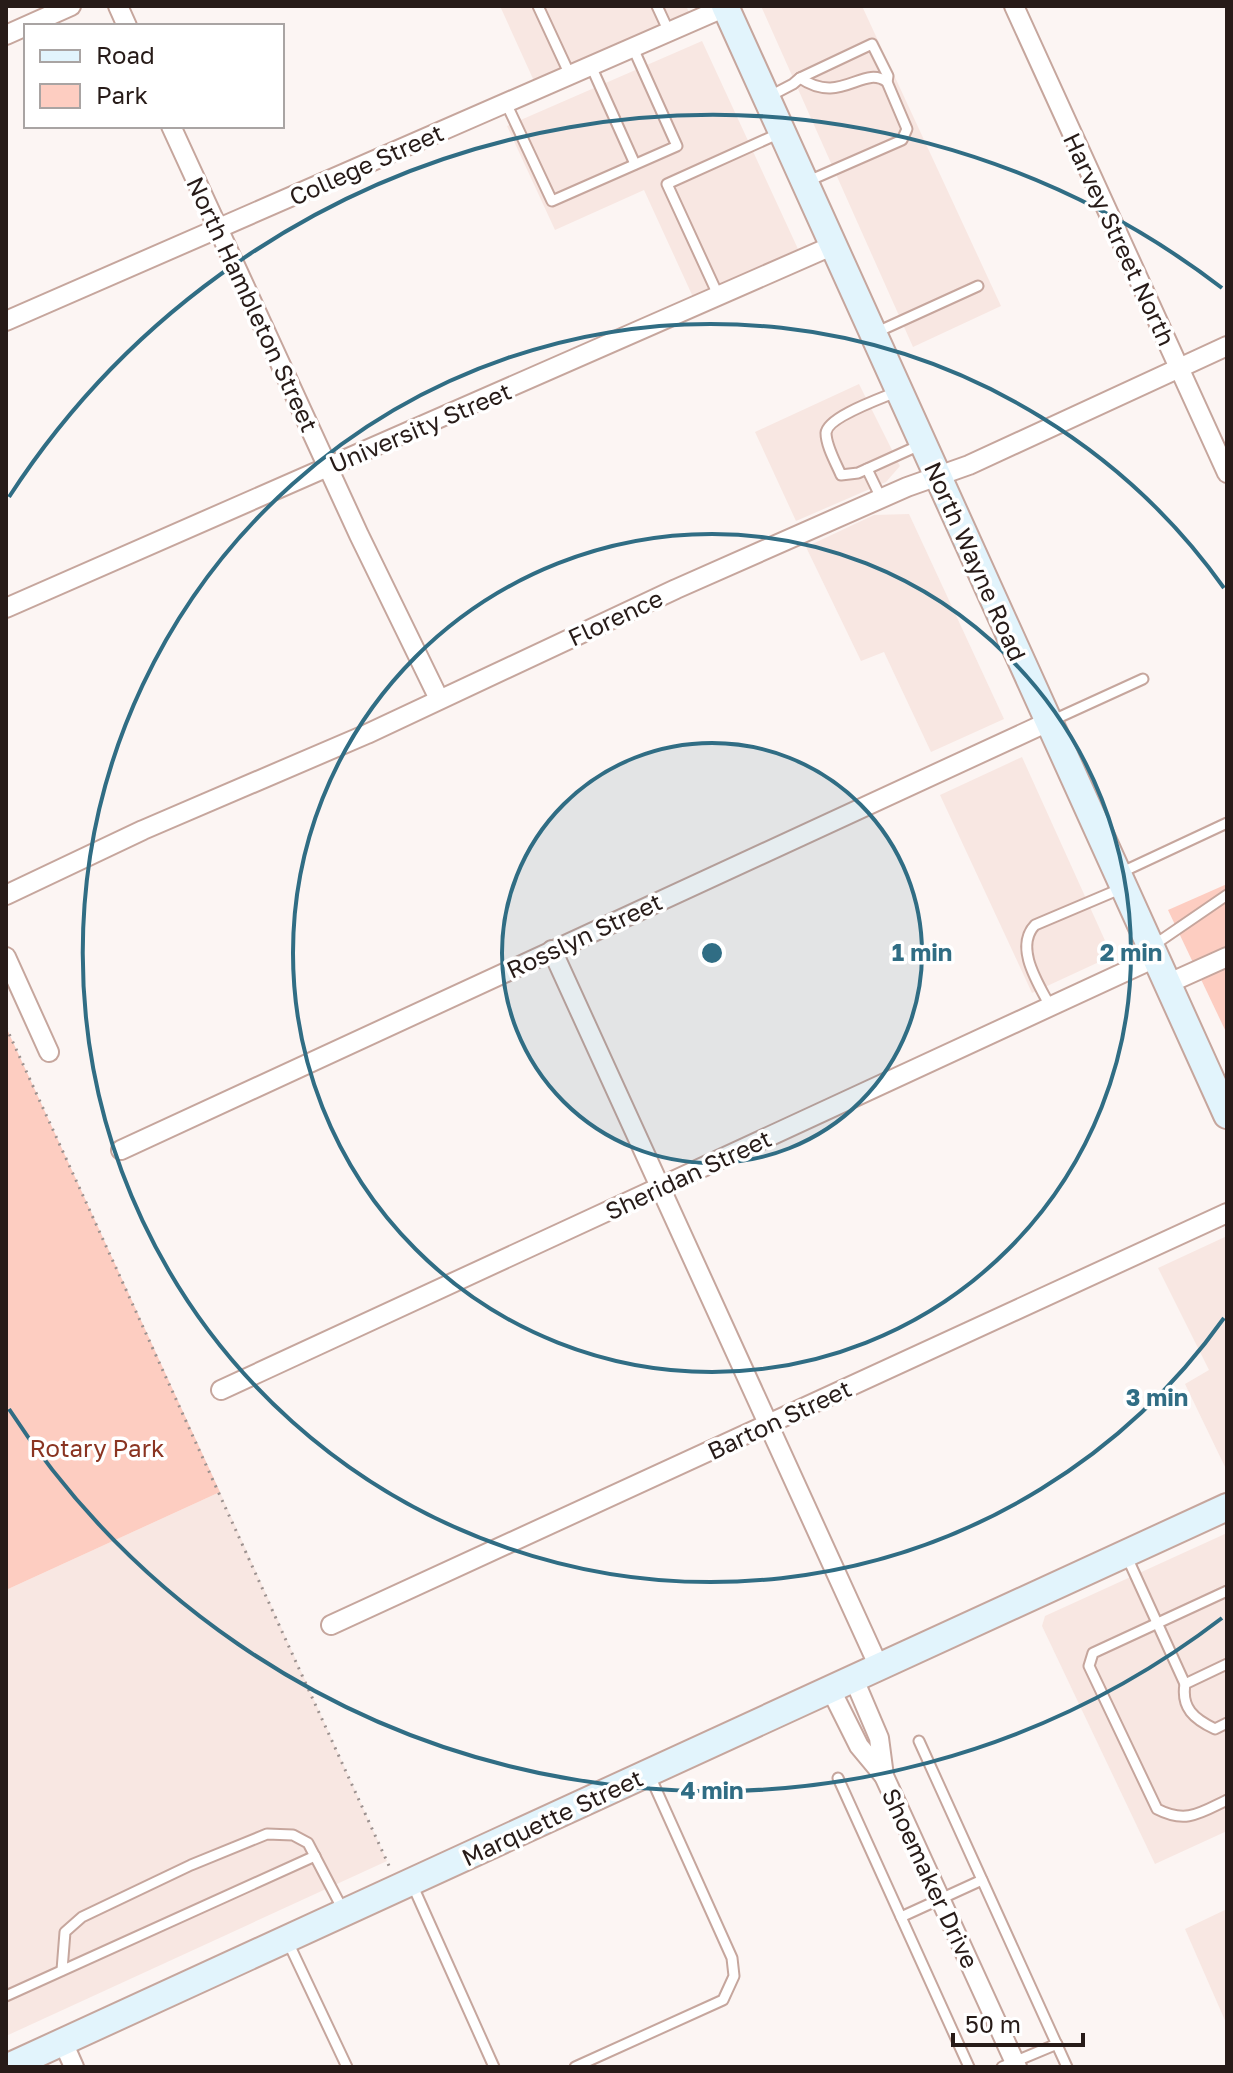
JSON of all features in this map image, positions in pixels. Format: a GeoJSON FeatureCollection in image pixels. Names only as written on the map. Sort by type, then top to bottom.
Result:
{"type":"FeatureCollection","features":[{"type":"Feature","properties":{"kind":"street"},"geometry":{"type":"LineString","coordinates":[[31,24],[71,6]]}},
{"type":"Feature","properties":{"kind":"street","name":"College Street"},"geometry":{"type":"LineString","coordinates":[[6,321],[726,6]]}},
{"type":"Feature","properties":{"kind":"street","name":"North Wayne Road"},"geometry":{"type":"LineString","coordinates":[[726,6],[1227,1115]]}},
{"type":"Feature","properties":{"kind":"street","name":"Harvey Street North"},"geometry":{"type":"LineString","coordinates":[[1014,6],[1227,473]]}},
{"type":"Feature","properties":{"kind":"street","name":"North Hambleton Street"},"geometry":{"type":"LineString","coordinates":[[172,128],[439,699]]}},
{"type":"Feature","properties":{"kind":"street","name":"University Street"},"geometry":{"type":"LineString","coordinates":[[6,608],[834,245]]}},
{"type":"Feature","properties":{"kind":"street","name":"Florence"},"geometry":{"type":"LineString","coordinates":[[6,895],[143,830],[291,768],[676,589],[881,499],[968,466],[1227,346]]}},
{"type":"Feature","properties":{"kind":"street","name":"Rosslyn Street"},"geometry":{"type":"LineString","coordinates":[[121,1150],[1048,722]]}},
{"type":"Feature","properties":{"kind":"street"},"geometry":{"type":"LineString","coordinates":[[552,950],[879,1667]]}},
{"type":"Feature","properties":{"kind":"street","name":"Sheridan Street"},"geometry":{"type":"LineString","coordinates":[[221,1390],[1050,1006],[1152,952]]}},
{"type":"Feature","properties":{"kind":"street"},"geometry":{"type":"LineString","coordinates":[[6,957],[49,1052]]}},
{"type":"Feature","properties":{"kind":"street"},"geometry":{"type":"LineString","coordinates":[[1167,984],[1227,957]]}},
{"type":"Feature","properties":{"kind":"street","name":"Barton Street"},"geometry":{"type":"LineString","coordinates":[[331,1625],[1227,1213]]}},
{"type":"Feature","properties":{"kind":"street","name":"Marquette Street"},"geometry":{"type":"LineString","coordinates":[[8,2067],[344,1913],[402,1878],[648,1773],[1227,1507]]}},
{"type":"Feature","properties":{"kind":"street","name":"Shoemaker Drive"},"geometry":{"type":"LineString","coordinates":[[842,1683],[859,1746],[884,1776],[942,1898],[1011,2065]]}},
{"type":"Feature","properties":{"kind":"street"},"geometry":{"type":"LineString","coordinates":[[63,2042],[74,2067]]}},
{"type":"Feature","properties":{"kind":"lane"},"geometry":{"type":"LineString","coordinates":[[538,6],[570,75]]}},
{"type":"Feature","properties":{"kind":"lane"},"geometry":{"type":"LineString","coordinates":[[657,6],[669,32]]}},
{"type":"Feature","properties":{"kind":"lane"},"geometry":{"type":"LineString","coordinates":[[767,97],[872,44],[888,76],[887,82]]}},
{"type":"Feature","properties":{"kind":"lane"},"geometry":{"type":"LineString","coordinates":[[506,103],[552,201],[677,146],[633,48]]}},
{"type":"Feature","properties":{"kind":"lane"},"geometry":{"type":"LineString","coordinates":[[591,66],[635,164]]}},
{"type":"Feature","properties":{"kind":"lane"},"geometry":{"type":"LineString","coordinates":[[800,78],[812,85],[834,89],[880,77],[887,82],[907,129],[905,137],[890,145],[806,182]]}},
{"type":"Feature","properties":{"kind":"lane"},"geometry":{"type":"LineString","coordinates":[[719,297],[667,184],[783,131]]}},
{"type":"Feature","properties":{"kind":"lane"},"geometry":{"type":"LineString","coordinates":[[874,333],[978,286]]}},
{"type":"Feature","properties":{"kind":"lane"},"geometry":{"type":"LineString","coordinates":[[899,391],[841,416],[828,427],[826,434],[841,475],[867,469],[923,444]]}},
{"type":"Feature","properties":{"kind":"lane"},"geometry":{"type":"LineString","coordinates":[[867,469],[881,499]]}},
{"type":"Feature","properties":{"kind":"lane"},"geometry":{"type":"LineString","coordinates":[[1048,722],[1143,679]]}},
{"type":"Feature","properties":{"kind":"lane"},"geometry":{"type":"LineString","coordinates":[[1050,1006],[1029,960],[1025,943],[1028,932],[1035,925],[1227,823]]}},
{"type":"Feature","properties":{"kind":"lane"},"geometry":{"type":"LineString","coordinates":[[1152,952],[1206,907],[1227,895]]}},
{"type":"Feature","properties":{"kind":"lane"},"geometry":{"type":"LineString","coordinates":[[1125,1553],[1185,1684],[1183,1695],[1194,1719],[1215,1729],[1227,1723]]}},
{"type":"Feature","properties":{"kind":"lane"},"geometry":{"type":"LineString","coordinates":[[1227,1591],[1093,1653],[1089,1666],[1157,1809],[1172,1817],[1193,1816],[1227,1800]]}},
{"type":"Feature","properties":{"kind":"lane"},"geometry":{"type":"LineString","coordinates":[[1185,1684],[1227,1664]]}},
{"type":"Feature","properties":{"kind":"lane"},"geometry":{"type":"LineString","coordinates":[[919,1741],[1067,2067]]}},
{"type":"Feature","properties":{"kind":"lane"},"geometry":{"type":"LineString","coordinates":[[575,2067],[723,2000],[734,1976],[732,1958],[648,1773]]}},
{"type":"Feature","properties":{"kind":"lane"},"geometry":{"type":"LineString","coordinates":[[838,1778],[969,2067]]}},
{"type":"Feature","properties":{"kind":"lane"},"geometry":{"type":"LineString","coordinates":[[62,1970],[65,1932],[82,1917],[191,1865],[267,1834],[293,1835],[308,1843],[344,1913]]}},
{"type":"Feature","properties":{"kind":"lane"},"geometry":{"type":"LineString","coordinates":[[6,1996],[315,1856]]}},
{"type":"Feature","properties":{"kind":"lane"},"geometry":{"type":"LineString","coordinates":[[402,1878],[494,2067]]}},
{"type":"Feature","properties":{"kind":"lane"},"geometry":{"type":"LineString","coordinates":[[901,1917],[982,1880]]}},
{"type":"Feature","properties":{"kind":"lane"},"geometry":{"type":"LineString","coordinates":[[286,1939],[347,2067]]}},
{"type":"Feature","properties":{"kind":"lane"},"geometry":{"type":"LineString","coordinates":[[1011,2065],[1057,2044]]}},
{"type":"Feature","properties":{"kind":"path"},"geometry":{"type":"LineString","coordinates":[[6,1027],[402,1878]]}},
{"type":"Feature","properties":{"kind":"shaded area"},"geometry":{"type":"Polygon","coordinates":[[[500,6],[686,6],[689,12],[534,81],[500,6]]]}},
{"type":"Feature","properties":{"kind":"shaded area"},"geometry":{"type":"Polygon","coordinates":[[[761,6],[862,6],[1001,306],[913,347],[761,6]]]}},
{"type":"Feature","properties":{"kind":"shaded area"},"geometry":{"type":"Polygon","coordinates":[[[702,41],[798,249],[693,297],[644,190],[555,230],[507,126],[702,41]]]}},
{"type":"Feature","properties":{"kind":"shaded area"},"geometry":{"type":"Polygon","coordinates":[[[859,384],[900,466],[886,482],[796,521],[755,432],[859,384]]]}},
{"type":"Feature","properties":{"kind":"shaded area"},"geometry":{"type":"Polygon","coordinates":[[[909,514],[1004,719],[931,752],[884,652],[861,661],[806,547],[874,515],[909,514]]]}},
{"type":"Feature","properties":{"kind":"shaded area"},"geometry":{"type":"Polygon","coordinates":[[[1022,757],[1112,956],[1032,993],[940,795],[1022,757]]]}},
{"type":"Feature","properties":{"kind":"shaded area"},"geometry":{"type":"Polygon","coordinates":[[[1227,1236],[1227,1471],[1185,1384],[1209,1370],[1158,1268],[1227,1236]]]}},
{"type":"Feature","properties":{"kind":"shaded area"},"geometry":{"type":"Polygon","coordinates":[[[220,1492],[387,1861],[6,2036],[6,1590],[220,1492]]]}},
{"type":"Feature","properties":{"kind":"shaded area"},"geometry":{"type":"Polygon","coordinates":[[[1227,1533],[1227,1831],[1155,1864],[1042,1626],[1045,1616],[1227,1533]]]}},
{"type":"Feature","properties":{"kind":"shaded area"},"geometry":{"type":"Polygon","coordinates":[[[1227,1909],[1227,2025],[1185,1929],[1227,1909]]]}},
{"type":"Feature","properties":{"kind":"green space"},"geometry":{"type":"Polygon","coordinates":[[[1227,884],[1227,1034],[1168,910],[1227,884]]]}},
{"type":"Feature","properties":{"kind":"green space","name":"Rotary Park"},"geometry":{"type":"Polygon","coordinates":[[[6,1027],[220,1492],[6,1590],[6,1027]]]}}]}
